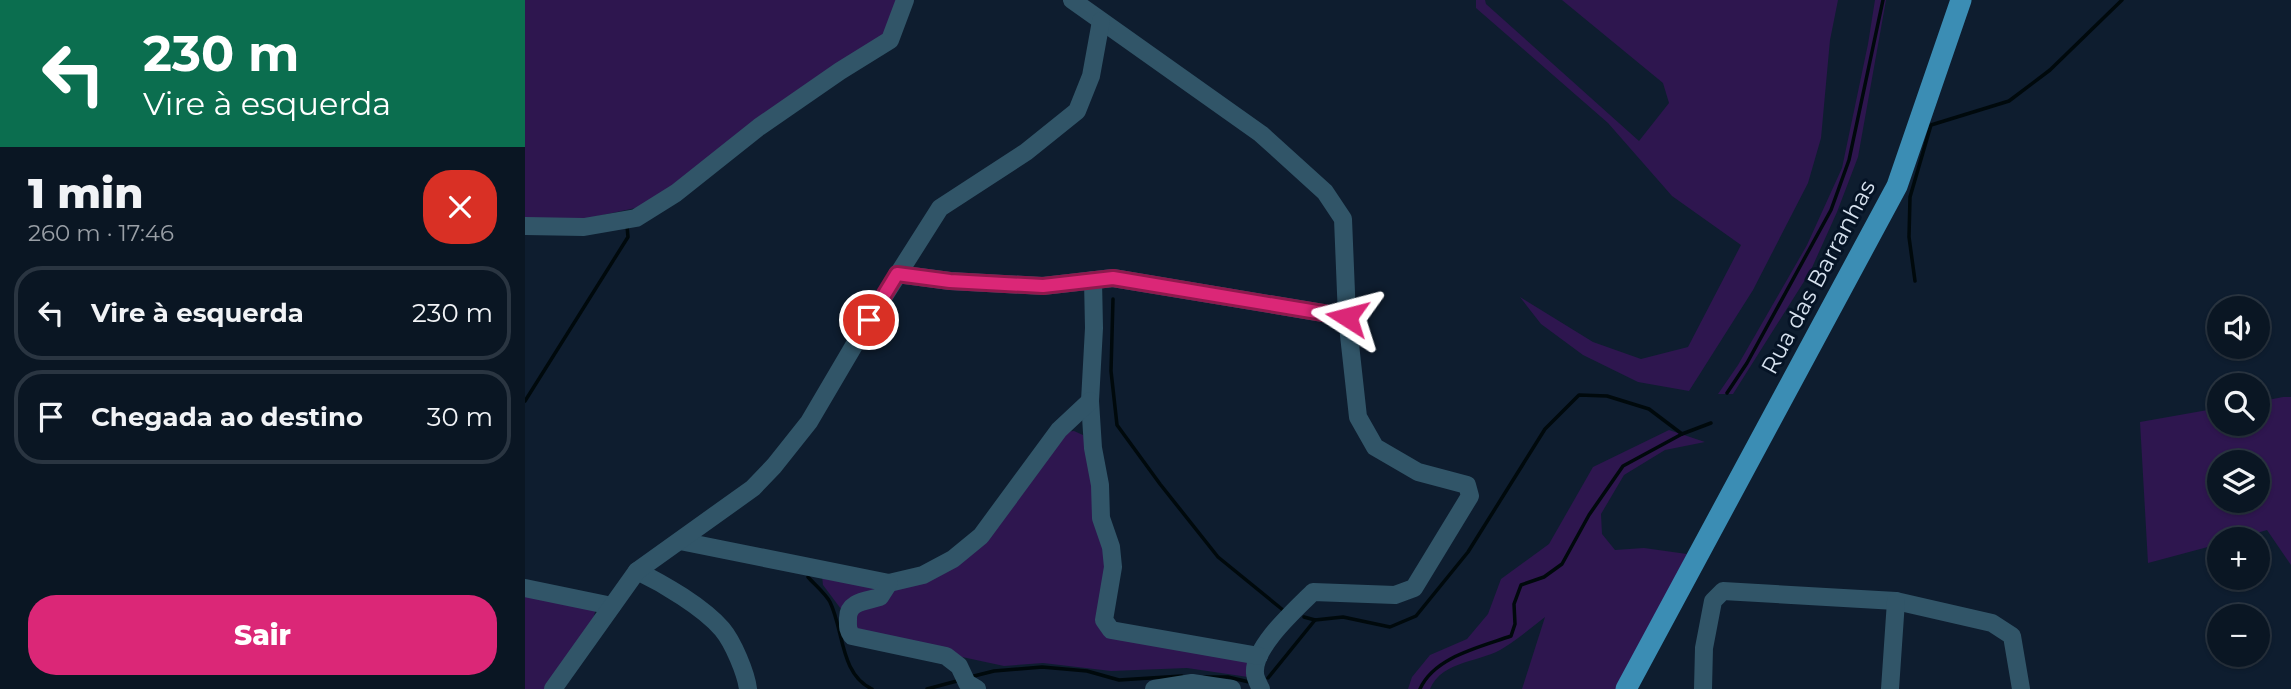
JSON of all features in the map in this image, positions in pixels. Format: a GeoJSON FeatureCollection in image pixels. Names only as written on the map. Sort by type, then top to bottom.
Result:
{"type":"FeatureCollection","features":[{"type":"Feature","properties":{"kind":"main road","name":"Rua das Barranhas"},"geometry":{"type":"LineString","coordinates":[[1626,689],[1896,186],[1962,0]]}},
{"type":"Feature","properties":{"kind":"lane"},"geometry":{"type":"LineString","coordinates":[[525,226],[584,227],[636,218],[675,193],[769,120],[890,40],[905,0]]}},
{"type":"Feature","properties":{"kind":"lane"},"geometry":{"type":"LineString","coordinates":[[1072,0],[1261,135],[1325,192],[1343,219],[1347,317],[1358,417],[1375,447],[1418,472],[1467,485],[1470,496],[1415,588],[1395,595],[1313,592],[1279,624],[1259,656],[1255,673],[1261,689]]}},
{"type":"Feature","properties":{"kind":"lane"},"geometry":{"type":"LineString","coordinates":[[553,689],[637,571],[753,488],[774,466],[809,422],[897,274],[940,208],[1026,152],[1077,111],[1091,76],[1101,21]]}},
{"type":"Feature","properties":{"kind":"lane"},"geometry":{"type":"LineString","coordinates":[[897,274],[950,281],[1043,286],[1113,278],[1347,317]]}},
{"type":"Feature","properties":{"kind":"lane"},"geometry":{"type":"LineString","coordinates":[[1093,280],[1094,328],[1090,401],[1093,448],[1100,485],[1101,518],[1111,547],[1113,567],[1104,620],[1111,630],[1259,656]]}},
{"type":"Feature","properties":{"kind":"lane"},"geometry":{"type":"LineString","coordinates":[[680,541],[889,583],[923,575],[953,559],[981,536],[1059,430],[1090,401]]}},
{"type":"Feature","properties":{"kind":"lane"},"geometry":{"type":"LineString","coordinates":[[637,571],[663,583],[685,598],[723,630],[746,676],[748,689]]}},
{"type":"Feature","properties":{"kind":"lane"},"geometry":{"type":"LineString","coordinates":[[889,583],[880,597],[853,605],[848,611],[848,630],[852,636],[946,656],[959,666],[967,683],[977,689]]}},
{"type":"Feature","properties":{"kind":"lane"},"geometry":{"type":"LineString","coordinates":[[525,588],[612,606]]}},
{"type":"Feature","properties":{"kind":"lane"},"geometry":{"type":"LineString","coordinates":[[1703,689],[1705,648],[1713,601],[1723,591],[1896,601],[1991,623],[2012,636],[2021,689]]}},
{"type":"Feature","properties":{"kind":"lane"},"geometry":{"type":"LineString","coordinates":[[1890,689],[1896,601]]}},
{"type":"Feature","properties":{"kind":"lane"},"geometry":{"type":"LineString","coordinates":[[1154,689],[1192,683],[1232,689]]}},
{"type":"Feature","properties":{"kind":"shaded area"},"geometry":{"type":"Polygon","coordinates":[[[525,0],[898,0],[886,33],[696,170],[640,207],[584,219],[525,218],[525,0]]]}},
{"type":"Feature","properties":{"kind":"shaded area"},"geometry":{"type":"Polygon","coordinates":[[[1476,0],[1485,0],[1486,4],[1639,141],[1669,103],[1663,83],[1562,0],[1838,0],[1830,40],[1821,138],[1808,183],[1753,290],[1689,391],[1638,382],[1583,355],[1541,324],[1520,297],[1593,342],[1641,359],[1688,347],[1741,245],[1672,196],[1608,123],[1476,8],[1476,0]]]}},
{"type":"Feature","properties":{"kind":"shaded area"},"geometry":{"type":"Polygon","coordinates":[[[1875,0],[1886,0],[1858,157],[1837,212],[1810,272],[1733,394],[1718,394],[1738,365],[1807,245],[1842,168],[1875,0]]]}},
{"type":"Feature","properties":{"kind":"shaded area"},"geometry":{"type":"Polygon","coordinates":[[[2291,397],[2291,565],[2270,534],[2270,527],[2207,527],[2207,547],[2148,563],[2140,422],[2207,410],[2207,436],[2270,436],[2270,400],[2291,397]]]}},
{"type":"Feature","properties":{"kind":"shaded area"},"geometry":{"type":"Polygon","coordinates":[[[1669,430],[1705,442],[1665,450],[1624,475],[1601,514],[1602,534],[1615,550],[1644,548],[1687,554],[1620,689],[1522,689],[1545,617],[1496,652],[1444,672],[1430,689],[1408,689],[1412,677],[1430,655],[1467,639],[1488,614],[1501,579],[1549,544],[1593,467],[1669,430]]]}},
{"type":"Feature","properties":{"kind":"shaded area"},"geometry":{"type":"Polygon","coordinates":[[[1074,431],[1083,435],[1090,453],[1109,559],[1101,619],[1251,659],[1248,677],[1187,668],[1111,671],[1043,663],[1004,666],[855,634],[855,611],[890,586],[964,553],[1062,432],[1074,431]]]}},
{"type":"Feature","properties":{"kind":"shaded area"},"geometry":{"type":"Polygon","coordinates":[[[822,576],[881,590],[841,609],[823,585],[822,576]]]}},
{"type":"Feature","properties":{"kind":"shaded area"},"geometry":{"type":"Polygon","coordinates":[[[525,590],[597,604],[593,620],[547,689],[525,689],[525,590]]]}},
{"type":"Feature","properties":{"kind":"waterway"},"geometry":{"type":"LineString","coordinates":[[1727,393],[1747,363],[1831,210],[1849,160],[1883,0]]}},
{"type":"Feature","properties":{"kind":"waterway"},"geometry":{"type":"LineString","coordinates":[[1915,281],[1909,237],[1910,197],[1931,125],[2009,101],[2050,70],[2122,0]]}},
{"type":"Feature","properties":{"kind":"waterway"},"geometry":{"type":"LineString","coordinates":[[525,401],[628,237],[627,226]]}},
{"type":"Feature","properties":{"kind":"waterway"},"geometry":{"type":"LineString","coordinates":[[1113,299],[1111,371],[1117,425],[1218,557],[1283,610]]}},
{"type":"Feature","properties":{"kind":"waterway"},"geometry":{"type":"LineString","coordinates":[[1268,678],[1315,620],[1343,617],[1390,627],[1416,616],[1468,552],[1545,429],[1579,395],[1607,396],[1649,409],[1682,434]]}},
{"type":"Feature","properties":{"kind":"waterway"},"geometry":{"type":"LineString","coordinates":[[1420,689],[1427,678],[1447,661],[1511,636],[1515,624],[1514,604],[1521,585],[1544,577],[1562,564],[1589,515],[1623,466],[1682,434],[1711,423]]}},
{"type":"Feature","properties":{"kind":"waterway"},"geometry":{"type":"LineString","coordinates":[[808,577],[830,602],[848,663],[862,682],[872,689]]}},
{"type":"Feature","properties":{"kind":"waterway"},"geometry":{"type":"LineString","coordinates":[[1304,617],[1315,620]]}},
{"type":"Feature","properties":{"kind":"waterway"},"geometry":{"type":"LineString","coordinates":[[970,677],[994,671],[1042,667],[1087,671],[1119,680],[1182,676]]}},
{"type":"Feature","properties":{"kind":"waterway"},"geometry":{"type":"LineString","coordinates":[[1204,677],[1228,677],[1249,682]]}},
{"type":"Feature","properties":{"kind":"waterway"},"geometry":{"type":"LineString","coordinates":[[927,689],[957,681]]}},
{"type":"Feature","properties":{"kind":"route"},"geometry":{"type":"LineString","coordinates":[[869,320],[897,274],[950,281],[1043,286],[1113,278],[1347,317]]}}]}
